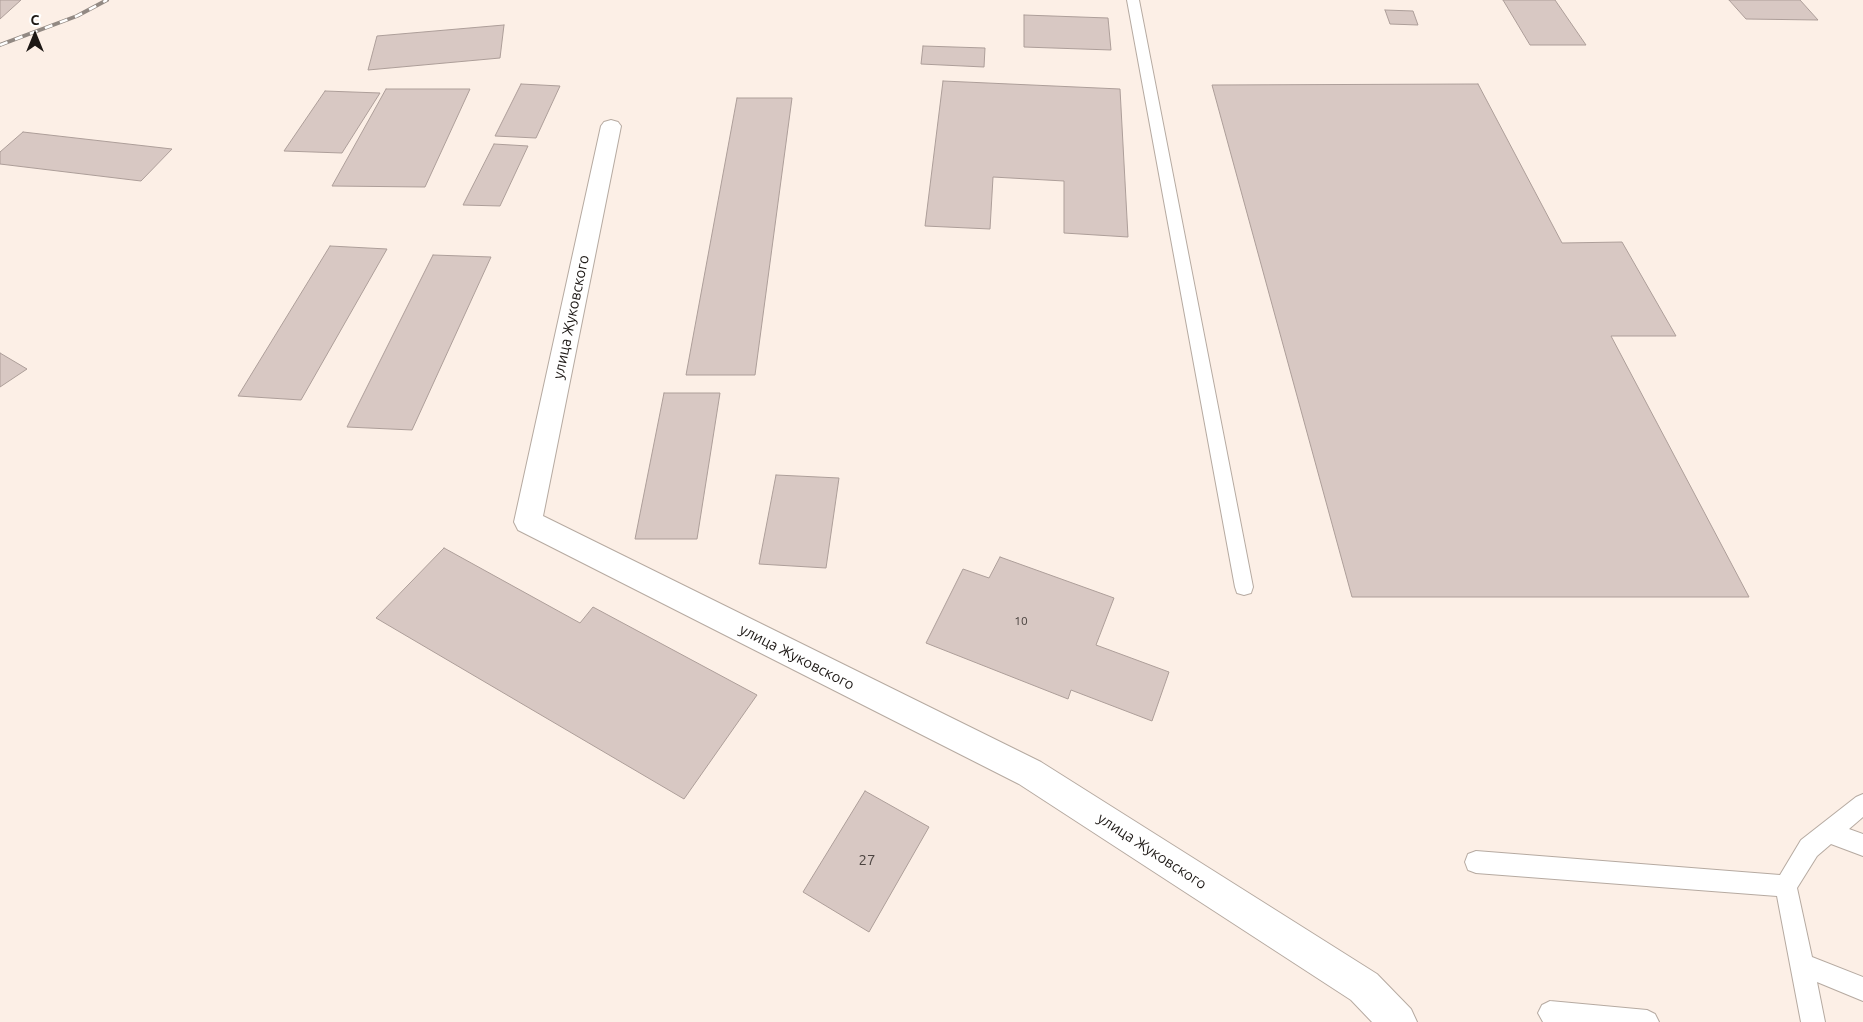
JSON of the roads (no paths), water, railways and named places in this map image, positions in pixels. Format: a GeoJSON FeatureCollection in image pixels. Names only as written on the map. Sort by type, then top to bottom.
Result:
{"type":"FeatureCollection","features":[{"type":"Feature","properties":{"kind":"street","name":"улица Жуковского"},"geometry":{"type":"LineString","coordinates":[[611,126],[528,522],[1030,773],[1364,986],[1398,1022]]}},
{"type":"Feature","properties":{"kind":"lane"},"geometry":{"type":"LineString","coordinates":[[1133,0],[1244,587]]}},
{"type":"Feature","properties":{"kind":"lane"},"geometry":{"type":"LineString","coordinates":[[1813,1022],[1786,886],[1809,848],[1863,804]]}},
{"type":"Feature","properties":{"kind":"lane"},"geometry":{"type":"LineString","coordinates":[[1829,832],[1863,845]]}},
{"type":"Feature","properties":{"kind":"lane"},"geometry":{"type":"LineString","coordinates":[[1476,862],[1786,886]]}},
{"type":"Feature","properties":{"kind":"lane"},"geometry":{"type":"LineString","coordinates":[[1802,965],[1863,989]]}},
{"type":"Feature","properties":{"kind":"lane"},"geometry":{"type":"LineString","coordinates":[[1550,1013],[1648,1022]]}},
{"type":"Feature","properties":{"kind":"railway"},"geometry":{"type":"LineString","coordinates":[[0,45],[77,16],[107,0]]}}]}
